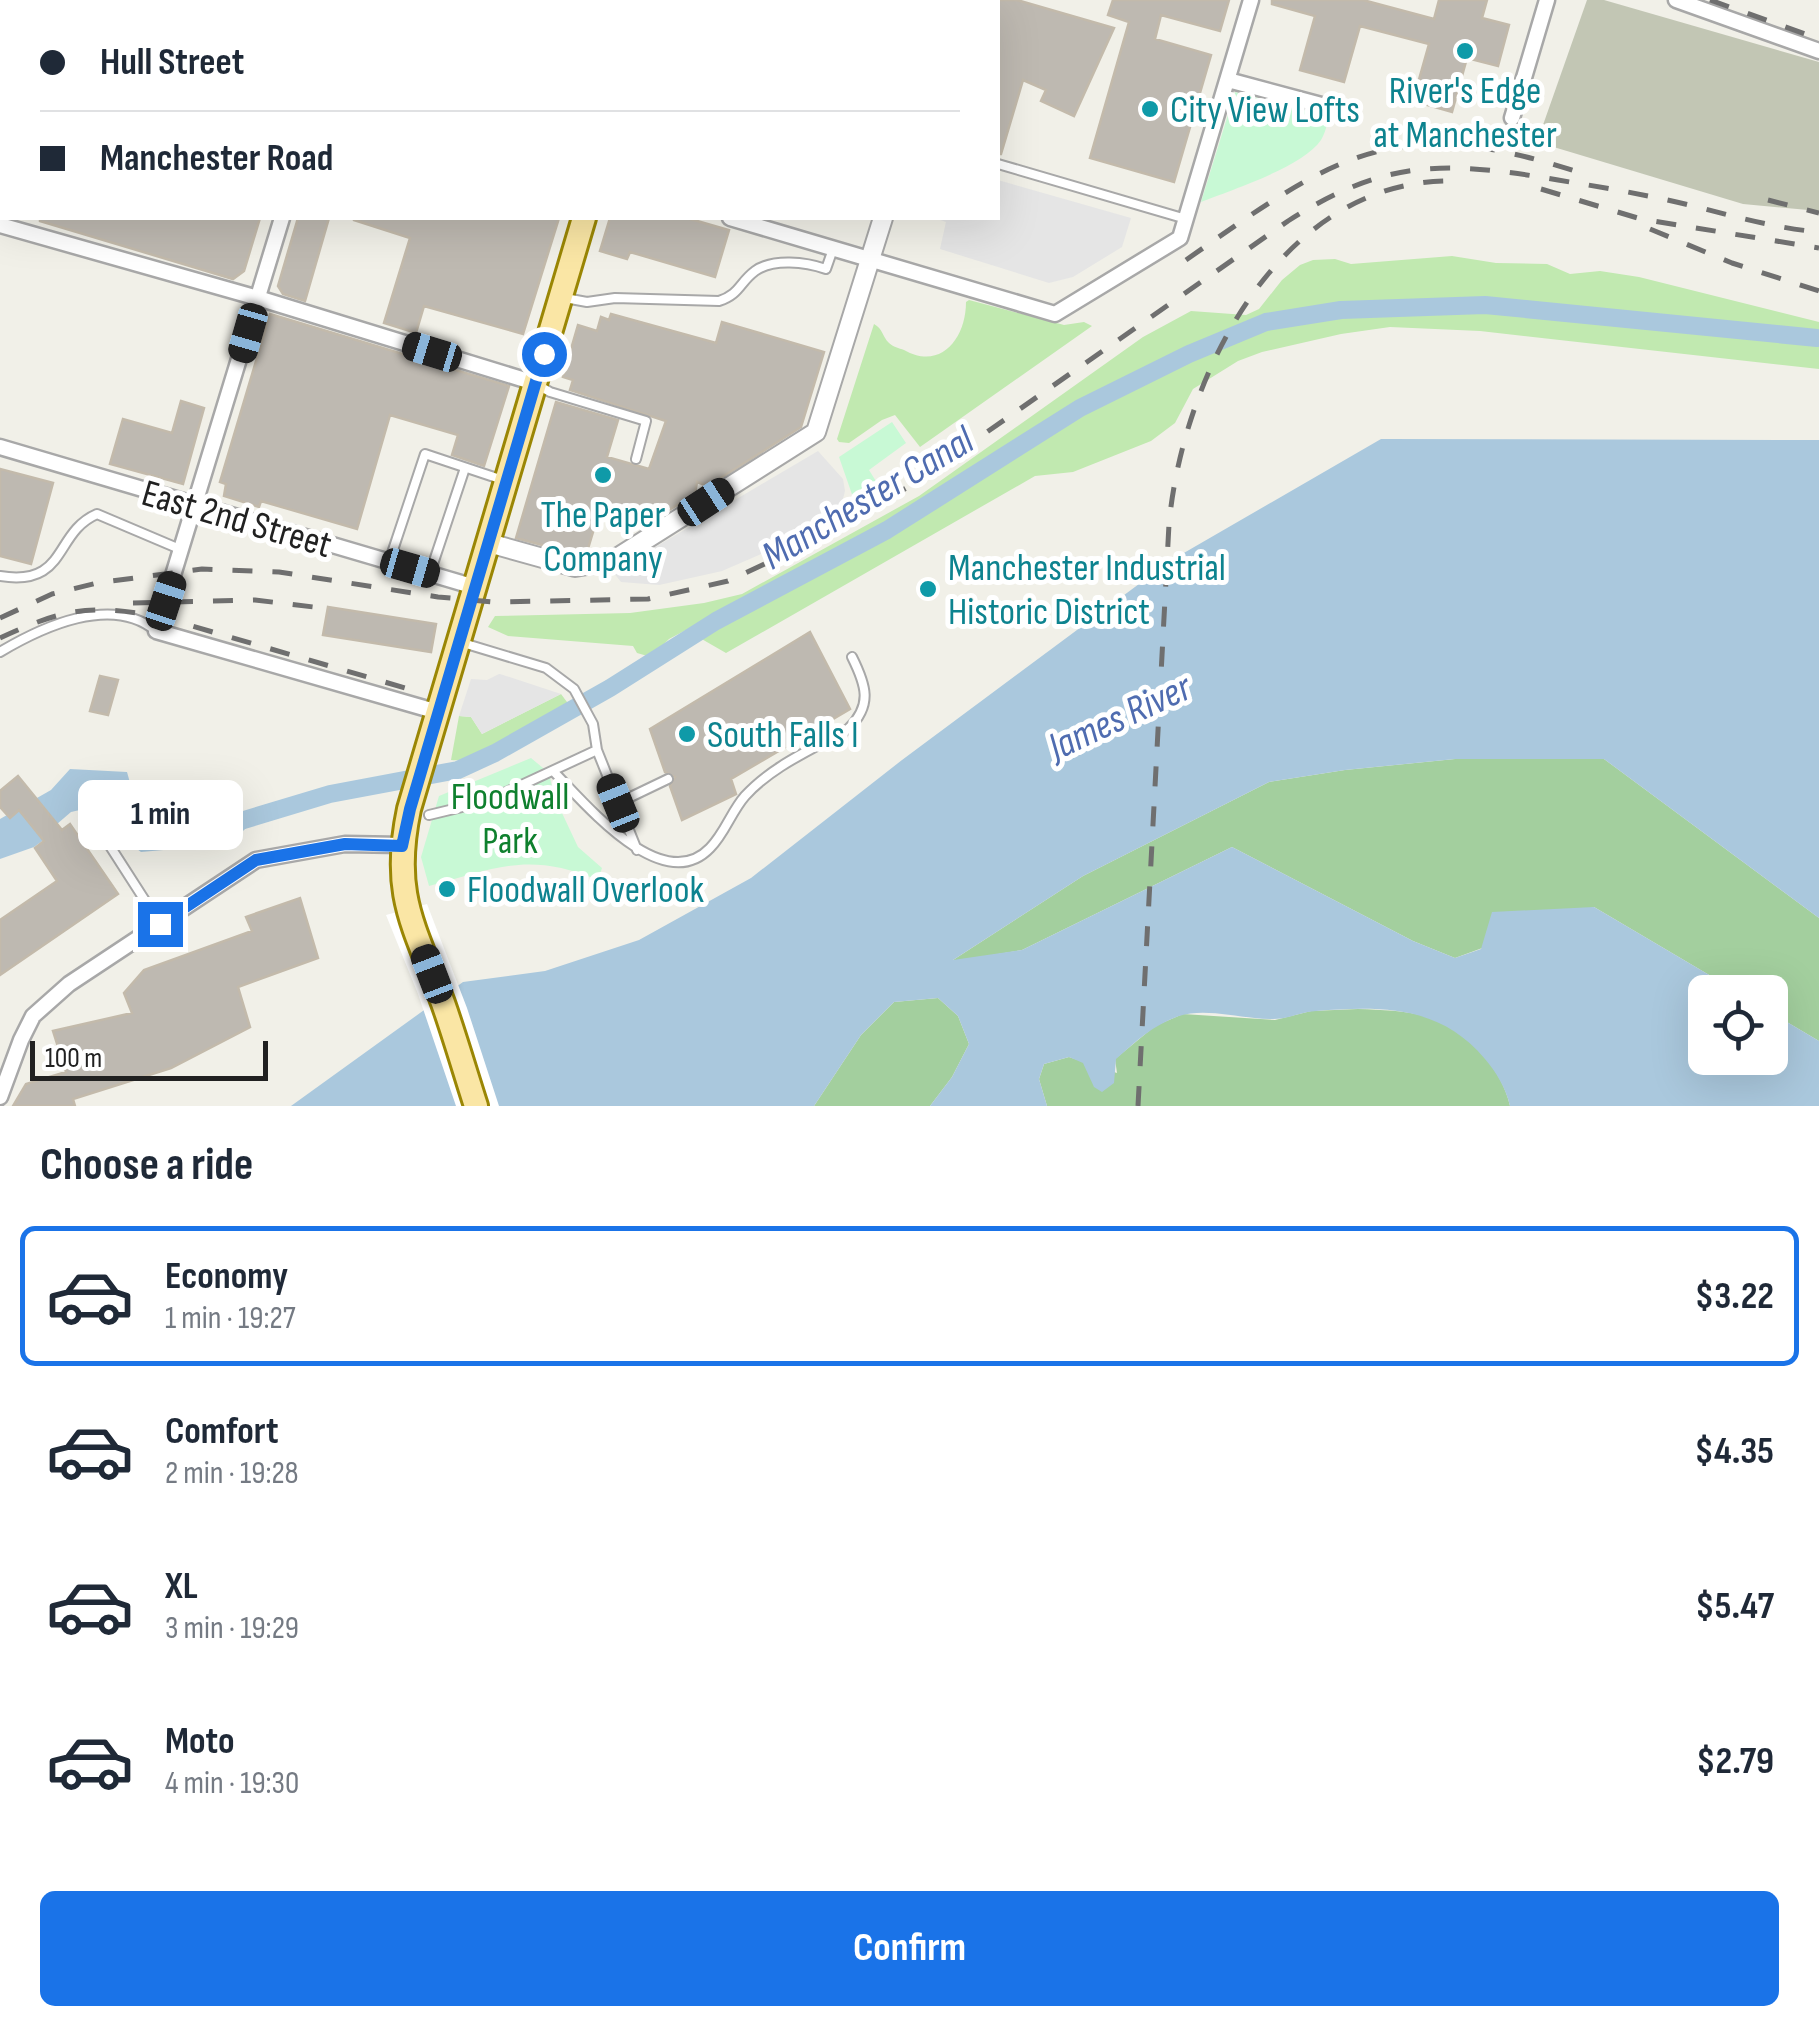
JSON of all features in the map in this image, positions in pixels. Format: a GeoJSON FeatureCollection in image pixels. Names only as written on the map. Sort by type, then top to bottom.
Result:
{"type":"FeatureCollection","features":[{"type":"Feature","properties":{"kind":"main road"},"geometry":{"type":"LineString","coordinates":[[476,1106],[444,1007],[406,910],[402,846],[419,812],[428,746],[583,220]]}},
{"type":"Feature","properties":{"kind":"street"},"geometry":{"type":"LineString","coordinates":[[737,220],[1055,314],[1180,238],[1252,0]]}},
{"type":"Feature","properties":{"kind":"street"},"geometry":{"type":"LineString","coordinates":[[1512,118],[1546,0]]}},
{"type":"Feature","properties":{"kind":"street"},"geometry":{"type":"LineString","coordinates":[[1676,0],[1819,51]]}},
{"type":"Feature","properties":{"kind":"street"},"geometry":{"type":"LineString","coordinates":[[1228,80],[1340,110]]}},
{"type":"Feature","properties":{"kind":"street"},"geometry":{"type":"LineString","coordinates":[[281,220],[156,631],[438,712]]}},
{"type":"Feature","properties":{"kind":"street"},"geometry":{"type":"LineString","coordinates":[[489,543],[575,567],[612,561],[816,432],[883,220]]}},
{"type":"Feature","properties":{"kind":"street"},"geometry":{"type":"LineString","coordinates":[[0,224],[536,384]]}},
{"type":"Feature","properties":{"kind":"street","name":"East 2nd Street"},"geometry":{"type":"LineString","coordinates":[[0,448],[475,587]]}},
{"type":"Feature","properties":{"kind":"street"},"geometry":{"type":"LineString","coordinates":[[0,1097],[33,1016],[69,984],[256,860],[345,844],[402,846]]}},
{"type":"Feature","properties":{"kind":"lane"},"geometry":{"type":"LineString","coordinates":[[1000,165],[1186,219]]}},
{"type":"Feature","properties":{"kind":"lane"},"geometry":{"type":"LineString","coordinates":[[561,297],[586,302],[616,298],[719,301],[735,296],[753,273],[767,265],[810,263],[826,269],[832,248]]}},
{"type":"Feature","properties":{"kind":"lane"},"geometry":{"type":"LineString","coordinates":[[536,384],[550,392],[646,421],[636,459]]}},
{"type":"Feature","properties":{"kind":"lane"},"geometry":{"type":"LineString","coordinates":[[389,562],[425,454],[507,481]]}},
{"type":"Feature","properties":{"kind":"lane"},"geometry":{"type":"LineString","coordinates":[[430,574],[465,468]]}},
{"type":"Feature","properties":{"kind":"lane"},"geometry":{"type":"LineString","coordinates":[[0,576],[32,576],[55,564],[72,535],[87,519],[98,514],[182,550]]}},
{"type":"Feature","properties":{"kind":"lane"},"geometry":{"type":"LineString","coordinates":[[0,652],[66,622],[97,614],[144,621],[156,631]]}},
{"type":"Feature","properties":{"kind":"lane"},"geometry":{"type":"LineString","coordinates":[[459,641],[546,668],[574,689],[593,724],[598,750],[637,850]]}},
{"type":"Feature","properties":{"kind":"lane"},"geometry":{"type":"LineString","coordinates":[[553,771],[637,850],[671,860],[701,855],[743,798],[761,781],[848,729],[865,708],[864,681],[852,657]]}},
{"type":"Feature","properties":{"kind":"lane"},"geometry":{"type":"LineString","coordinates":[[419,812],[487,801],[598,750]]}},
{"type":"Feature","properties":{"kind":"lane"},"geometry":{"type":"LineString","coordinates":[[618,803],[668,779]]}},
{"type":"Feature","properties":{"kind":"lane"},"geometry":{"type":"LineString","coordinates":[[99,828],[160,924]]}},
{"type":"Feature","properties":{"kind":"shaded area"},"geometry":{"type":"Polygon","coordinates":[[[1587,0],[1604,0],[1819,62],[1819,211],[1743,204],[1537,142],[1587,0]]]}},
{"type":"Feature","properties":{"kind":"shaded area"},"geometry":{"type":"Polygon","coordinates":[[[1000,181],[1131,218],[1122,247],[1073,277],[1049,283],[940,249],[946,222],[940,220],[1000,220],[1000,181]]]}},
{"type":"Feature","properties":{"kind":"shaded area"},"geometry":{"type":"Polygon","coordinates":[[[818,451],[843,479],[845,491],[836,510],[759,555],[722,571],[659,585],[621,582],[613,572],[818,451]]]}},
{"type":"Feature","properties":{"kind":"shaded area"},"geometry":{"type":"Polygon","coordinates":[[[499,674],[561,694],[482,734],[471,717],[459,716],[471,679],[487,680],[499,674]]]}},
{"type":"Feature","properties":{"kind":"green space"},"geometry":{"type":"Polygon","coordinates":[[[1235,92],[1329,117],[1326,129],[1312,150],[1299,159],[1266,177],[1201,202],[1235,92]]]}},
{"type":"Feature","properties":{"kind":"green space"},"geometry":{"type":"Polygon","coordinates":[[[1452,256],[1496,263],[1547,264],[1570,274],[1600,271],[1639,277],[1819,322],[1819,369],[1480,331],[1390,327],[1341,334],[1238,361],[1193,389],[1175,423],[1151,441],[1073,472],[1035,476],[726,653],[686,630],[669,639],[651,657],[637,653],[633,646],[508,636],[488,627],[495,616],[630,613],[742,594],[919,496],[1143,337],[1191,311],[1246,315],[1259,309],[1300,265],[1313,260],[1335,259],[1351,264],[1452,256]]]}},
{"type":"Feature","properties":{"kind":"green space"},"geometry":{"type":"Polygon","coordinates":[[[969,300],[1064,325],[1084,322],[1092,326],[920,447],[895,415],[849,443],[839,442],[874,324],[892,346],[917,355],[940,354],[962,328],[969,300]]]}},
{"type":"Feature","properties":{"kind":"green space"},"geometry":{"type":"Polygon","coordinates":[[[892,422],[906,443],[869,470],[879,486],[855,503],[839,457],[892,422]]]}},
{"type":"Feature","properties":{"kind":"green space"},"geometry":{"type":"Polygon","coordinates":[[[561,694],[570,706],[479,756],[451,760],[459,716],[471,717],[482,734],[561,694]]]}},
{"type":"Feature","properties":{"kind":"green space","name":"Floodwall Park"},"geometry":{"type":"Polygon","coordinates":[[[531,758],[549,773],[554,796],[578,847],[602,868],[598,880],[574,871],[532,864],[493,869],[429,886],[421,857],[439,796],[531,758]]]}},
{"type":"Feature","properties":{"kind":"green space"},"geometry":{"type":"Polygon","coordinates":[[[1455,759],[1604,759],[1819,918],[1819,1041],[1788,1023],[1788,975],[1709,975],[1594,907],[1455,958],[1413,941],[1232,847],[1022,950],[950,962],[1083,876],[1269,782],[1455,759]]]}},
{"type":"Feature","properties":{"kind":"green space"},"geometry":{"type":"Polygon","coordinates":[[[938,998],[958,1016],[969,1044],[952,1077],[930,1106],[814,1106],[861,1035],[894,1002],[938,998]]]}},
{"type":"Feature","properties":{"kind":"green space"},"geometry":{"type":"Polygon","coordinates":[[[1358,1009],[1419,1015],[1455,1030],[1490,1064],[1510,1106],[1047,1106],[1039,1079],[1044,1064],[1069,1057],[1117,1073],[1115,1059],[1155,1026],[1183,1014],[1275,1020],[1311,1011],[1358,1009]]]}},
{"type":"Feature","properties":{"kind":"water","name":"James River"},"geometry":{"type":"Polygon","coordinates":[[[1381,439],[1819,440],[1819,918],[1604,759],[1455,759],[1269,782],[1083,876],[953,960],[1022,950],[1232,847],[1413,941],[1455,958],[1481,949],[1492,912],[1594,907],[1709,975],[1688,975],[1688,1075],[1788,1075],[1788,1023],[1819,1041],[1819,1106],[1510,1106],[1489,1064],[1449,1028],[1408,1013],[1364,1009],[1310,1012],[1276,1019],[1212,1013],[1179,1016],[1153,1029],[1116,1059],[1114,1083],[1102,1092],[1094,1087],[1083,1063],[1069,1057],[1044,1064],[1039,1079],[1047,1106],[930,1106],[952,1077],[969,1044],[958,1016],[938,998],[894,1002],[861,1035],[814,1106],[291,1106],[463,982],[545,971],[639,940],[751,878],[1170,561],[1381,439]]]}},
{"type":"Feature","properties":{"kind":"water"},"geometry":{"type":"Polygon","coordinates":[[[70,769],[127,772],[134,797],[162,814],[197,815],[215,795],[247,815],[247,827],[230,844],[141,852],[137,849],[143,843],[121,816],[102,805],[71,812],[57,824],[60,828],[34,847],[0,859],[0,819],[51,790],[70,769]]]}},
{"type":"Feature","properties":{"kind":"pier"},"geometry":{"type":"Polygon","coordinates":[[[427,904],[499,1106],[456,1106],[386,915],[427,904]]]}},
{"type":"Feature","properties":{"kind":"building"},"geometry":{"type":"Polygon","coordinates":[[[1000,0],[1017,0],[1114,28],[1074,116],[1041,101],[1046,90],[1023,80],[1001,154],[1000,0]]]}},
{"type":"Feature","properties":{"kind":"building"},"geometry":{"type":"Polygon","coordinates":[[[1113,0],[1229,0],[1220,31],[1161,15],[1155,39],[1211,55],[1174,182],[1090,158],[1129,22],[1108,15],[1113,0]]]}},
{"type":"Feature","properties":{"kind":"building","name":"River's Edge at Manchester"},"geometry":{"type":"Polygon","coordinates":[[[1272,0],[1363,0],[1434,19],[1439,0],[1487,0],[1482,18],[1509,25],[1498,66],[1467,58],[1452,112],[1413,101],[1429,44],[1360,26],[1344,82],[1300,70],[1315,16],[1272,4],[1272,0]]]}},
{"type":"Feature","properties":{"kind":"building"},"geometry":{"type":"Polygon","coordinates":[[[259,220],[244,271],[233,279],[40,221],[259,220]]]}},
{"type":"Feature","properties":{"kind":"building"},"geometry":{"type":"Polygon","coordinates":[[[297,220],[328,220],[305,301],[283,294],[278,286],[297,220]]]}},
{"type":"Feature","properties":{"kind":"building"},"geometry":{"type":"Polygon","coordinates":[[[354,220],[558,220],[523,334],[424,306],[416,333],[384,323],[410,238],[354,220]]]}},
{"type":"Feature","properties":{"kind":"building"},"geometry":{"type":"Polygon","coordinates":[[[609,220],[694,220],[729,230],[715,277],[630,252],[627,259],[600,251],[609,220]]]}},
{"type":"Feature","properties":{"kind":"building"},"geometry":{"type":"Polygon","coordinates":[[[270,314],[509,386],[484,466],[452,455],[458,435],[390,415],[357,529],[261,501],[259,507],[224,496],[226,484],[220,482],[270,314]]]}},
{"type":"Feature","properties":{"kind":"building"},"geometry":{"type":"Polygon","coordinates":[[[611,314],[716,343],[722,322],[824,352],[801,427],[708,486],[697,482],[695,494],[648,523],[600,509],[587,552],[576,554],[516,538],[556,402],[618,420],[607,457],[649,469],[666,421],[570,390],[573,380],[563,377],[578,325],[597,331],[601,317],[609,320],[611,314]]]}},
{"type":"Feature","properties":{"kind":"building"},"geometry":{"type":"Polygon","coordinates":[[[181,401],[204,408],[183,484],[110,464],[123,419],[172,433],[181,401]]]}},
{"type":"Feature","properties":{"kind":"building"},"geometry":{"type":"Polygon","coordinates":[[[0,469],[53,483],[31,564],[0,556],[0,469]]]}},
{"type":"Feature","properties":{"kind":"building"},"geometry":{"type":"Polygon","coordinates":[[[328,607],[436,624],[431,652],[323,635],[328,607]]]}},
{"type":"Feature","properties":{"kind":"building","name":"South Falls I"},"geometry":{"type":"Polygon","coordinates":[[[810,632],[850,709],[731,779],[736,794],[682,820],[670,786],[675,777],[665,772],[650,729],[810,632]]]}},
{"type":"Feature","properties":{"kind":"building"},"geometry":{"type":"Polygon","coordinates":[[[100,676],[118,680],[108,715],[90,711],[100,676]]]}},
{"type":"Feature","properties":{"kind":"building"},"geometry":{"type":"Polygon","coordinates":[[[18,776],[62,830],[70,824],[118,894],[0,975],[0,920],[57,881],[35,848],[44,841],[19,810],[10,818],[0,807],[0,791],[18,776]]]}},
{"type":"Feature","properties":{"kind":"building"},"geometry":{"type":"Polygon","coordinates":[[[300,898],[318,958],[238,987],[250,1027],[171,1068],[73,1099],[75,1106],[13,1106],[26,1084],[66,1072],[53,1031],[132,1013],[124,993],[144,970],[252,931],[246,917],[300,898]]]}},
{"type":"Feature","properties":{"kind":"waterway","name":"Manchester Canal"},"geometry":{"type":"LineString","coordinates":[[224,826],[330,794],[458,770],[495,753],[610,688],[716,621],[887,530],[1080,408],[1189,354],[1266,322],[1341,310],[1485,305],[1817,338]]}},
{"type":"Feature","properties":{"kind":"railway"},"geometry":{"type":"LineString","coordinates":[[1710,0],[1819,39]]}},
{"type":"Feature","properties":{"kind":"railway"},"geometry":{"type":"LineString","coordinates":[[1186,260],[1285,193],[1370,154],[1414,145],[1462,146],[1517,155],[1581,173]]}},
{"type":"Feature","properties":{"kind":"railway"},"geometry":{"type":"LineString","coordinates":[[0,618],[52,594],[97,583],[202,569],[279,572],[494,602],[648,599],[728,581],[910,486],[1288,221],[1323,200],[1387,175],[1449,168],[1518,174],[1819,232]]}},
{"type":"Feature","properties":{"kind":"railway"},"geometry":{"type":"LineString","coordinates":[[1138,1106],[1169,524],[1178,466],[1195,406],[1220,348],[1253,294],[1293,247],[1341,211],[1396,188],[1458,181]]}},
{"type":"Feature","properties":{"kind":"railway"},"geometry":{"type":"LineString","coordinates":[[1541,189],[1641,219],[1819,248]]}},
{"type":"Feature","properties":{"kind":"railway"},"geometry":{"type":"LineString","coordinates":[[1768,200],[1819,213]]}},
{"type":"Feature","properties":{"kind":"railway"},"geometry":{"type":"LineString","coordinates":[[1650,229],[1732,263],[1819,291]]}},
{"type":"Feature","properties":{"kind":"railway"},"geometry":{"type":"LineString","coordinates":[[133,603],[255,600],[322,608]]}},
{"type":"Feature","properties":{"kind":"railway"},"geometry":{"type":"LineString","coordinates":[[0,638],[78,611],[136,613],[419,692]]}},
{"type":"Feature","properties":{"kind":"place","name":"River's Edge at Manchester"},"geometry":{"type":"Point","coordinates":[1465,51]}},
{"type":"Feature","properties":{"kind":"place","name":"City View Lofts"},"geometry":{"type":"Point","coordinates":[1150,109]}},
{"type":"Feature","properties":{"kind":"place","name":"The Paper Company"},"geometry":{"type":"Point","coordinates":[603,475]}},
{"type":"Feature","properties":{"kind":"place","name":"Manchester Industrial Historic District"},"geometry":{"type":"Point","coordinates":[928,589]}},
{"type":"Feature","properties":{"kind":"place","name":"South Falls I"},"geometry":{"type":"Point","coordinates":[687,734]}},
{"type":"Feature","properties":{"kind":"place","name":"Floodwall Overlook"},"geometry":{"type":"Point","coordinates":[447,889]}},
{"type":"Feature","properties":{"kind":"route"},"geometry":{"type":"LineString","coordinates":[[160,924],[256,860],[345,844],[402,846],[544,354]]}}]}
